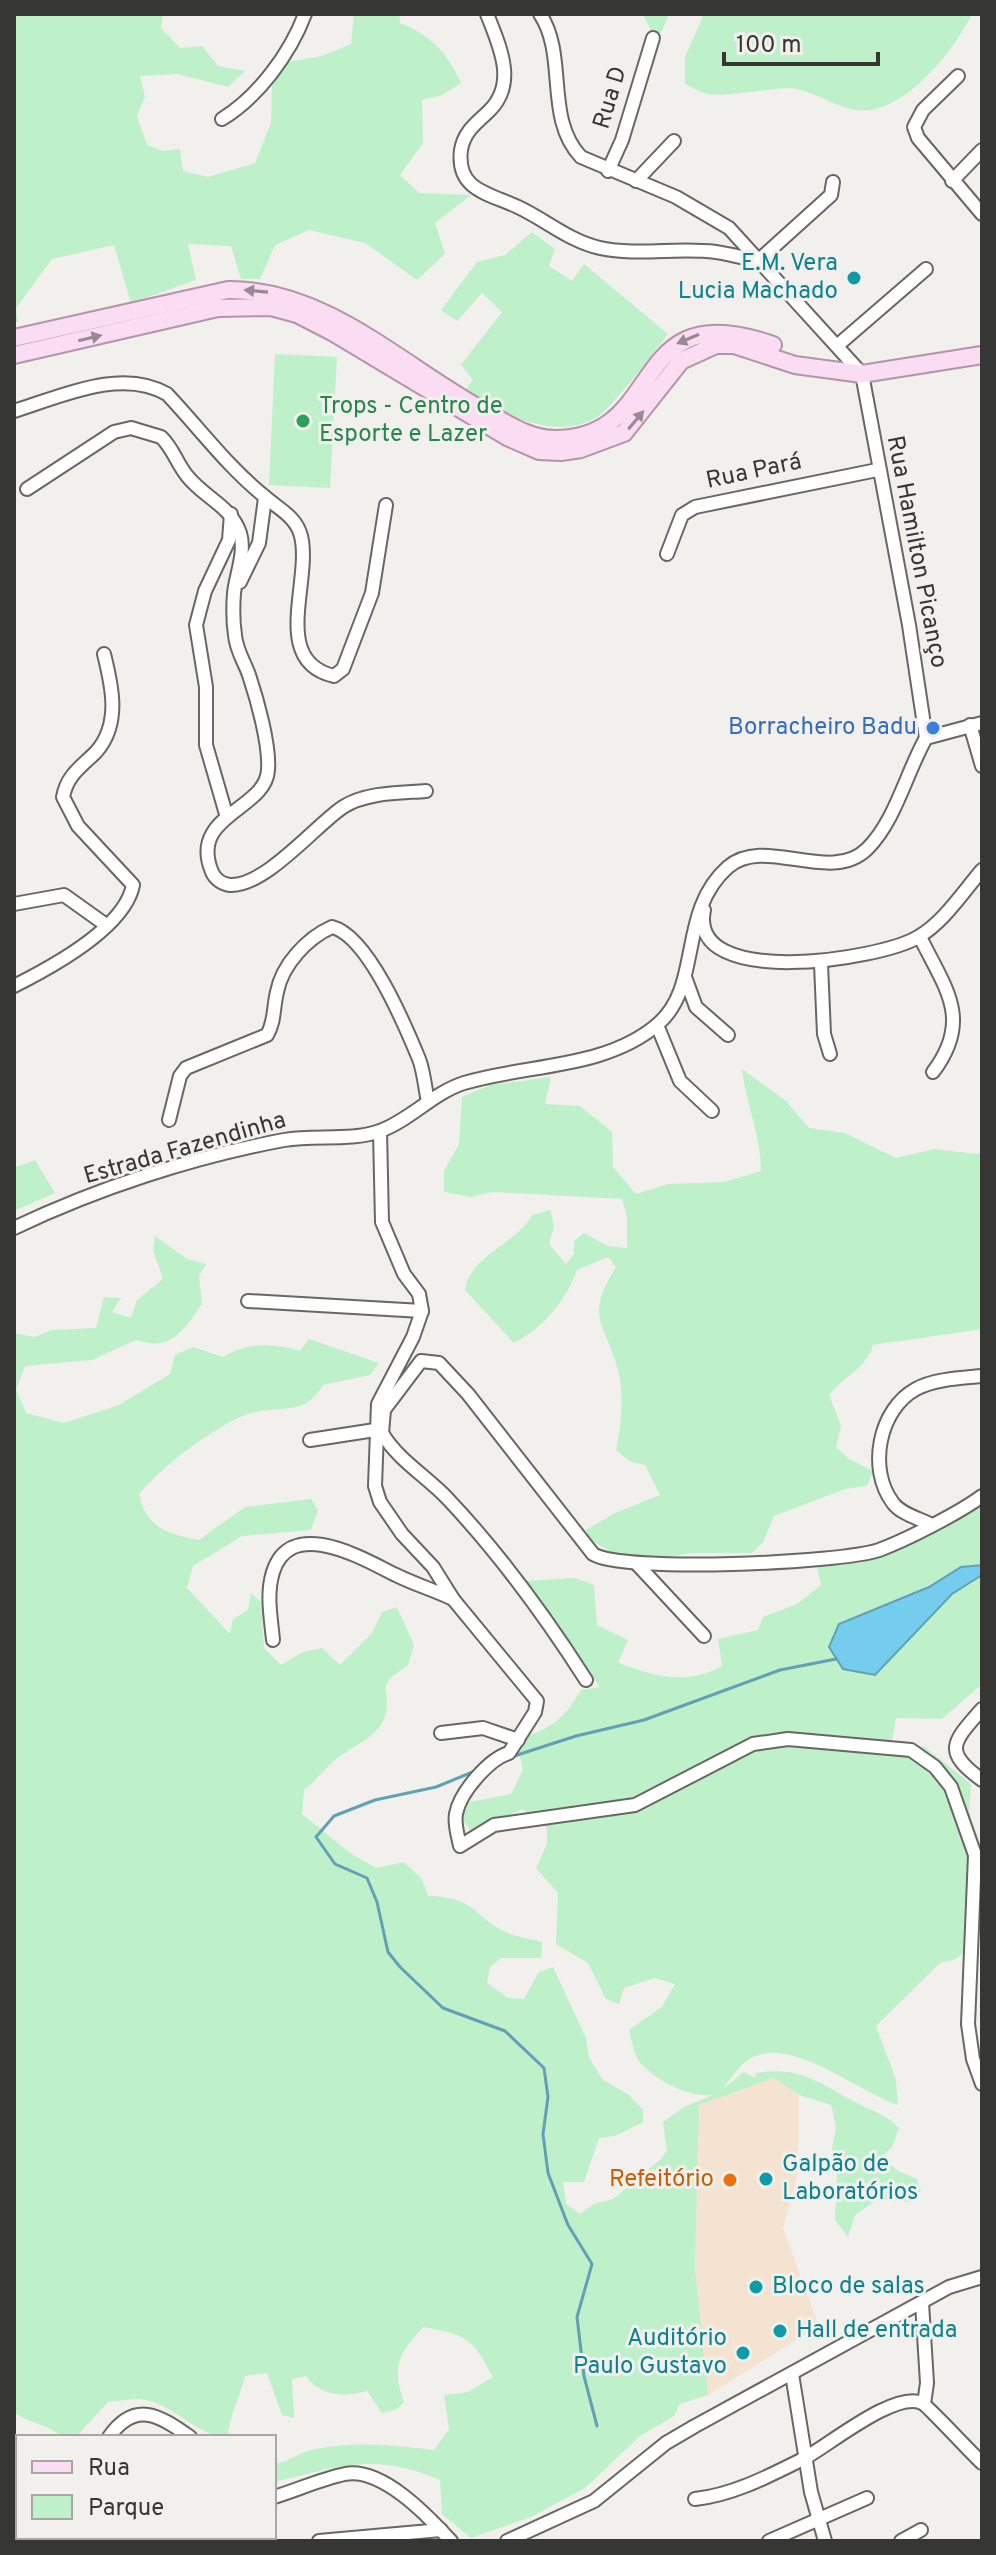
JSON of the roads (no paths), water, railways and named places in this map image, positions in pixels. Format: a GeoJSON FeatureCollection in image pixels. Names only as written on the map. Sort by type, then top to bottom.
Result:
{"type":"FeatureCollection","features":[{"type":"Feature","properties":{"kind":"main road"},"geometry":{"type":"LineString","coordinates":[[14,338],[228,290],[262,290],[347,325],[471,405],[521,431],[533,437],[557,440],[599,429],[617,417],[674,345],[706,332],[747,336],[799,355],[813,365]]}},
{"type":"Feature","properties":{"kind":"main road"},"geometry":{"type":"LineString","coordinates":[[14,355],[218,308],[271,307],[297,314],[332,332],[507,437],[539,451],[561,452],[581,449],[624,433],[681,361],[716,345],[734,345],[795,365],[862,374],[982,355]]}},
{"type":"Feature","properties":{"kind":"street"},"geometry":{"type":"LineString","coordinates":[[222,119],[245,105],[274,68],[305,14]]}},
{"type":"Feature","properties":{"kind":"street"},"geometry":{"type":"LineString","coordinates":[[487,14],[505,61],[504,84],[491,109],[467,133],[461,147],[465,181],[472,189],[523,209],[565,235],[602,248],[714,252],[758,261]]}},
{"type":"Feature","properties":{"kind":"street"},"geometry":{"type":"LineString","coordinates":[[540,14],[547,24],[561,116],[571,147],[581,157],[608,171],[636,181],[729,228],[862,374]]}},
{"type":"Feature","properties":{"kind":"street","name":"Rua D"},"geometry":{"type":"LineString","coordinates":[[608,171],[622,140],[653,38]]}},
{"type":"Feature","properties":{"kind":"street"},"geometry":{"type":"LineString","coordinates":[[958,76],[923,110],[914,127],[918,138],[982,214]]}},
{"type":"Feature","properties":{"kind":"street"},"geometry":{"type":"LineString","coordinates":[[636,181],[674,141]]}},
{"type":"Feature","properties":{"kind":"street"},"geometry":{"type":"LineString","coordinates":[[952,181],[982,150]]}},
{"type":"Feature","properties":{"kind":"street"},"geometry":{"type":"LineString","coordinates":[[758,261],[831,195],[833,182]]}},
{"type":"Feature","properties":{"kind":"street"},"geometry":{"type":"LineString","coordinates":[[838,345],[926,269]]}},
{"type":"Feature","properties":{"kind":"street","name":"Rua Hamilton Picanço"},"geometry":{"type":"LineString","coordinates":[[862,374],[877,470],[909,625],[926,738]]}},
{"type":"Feature","properties":{"kind":"street"},"geometry":{"type":"LineString","coordinates":[[14,411],[92,386],[126,383],[157,388],[179,407],[227,465],[290,516],[301,534],[298,638],[309,665],[334,676],[343,669],[372,593],[386,505]]}},
{"type":"Feature","properties":{"kind":"street"},"geometry":{"type":"LineString","coordinates":[[27,489],[114,432],[131,428],[161,437],[188,478],[231,514],[243,543],[234,593],[237,647],[256,703],[269,772],[264,786],[251,800],[226,814],[209,844],[213,875],[230,885],[244,883],[312,837],[344,806],[386,794],[426,791]]}},
{"type":"Feature","properties":{"kind":"street","name":"Rua Pará"},"geometry":{"type":"LineString","coordinates":[[667,554],[682,515],[695,507],[877,470]]}},
{"type":"Feature","properties":{"kind":"street"},"geometry":{"type":"LineString","coordinates":[[234,593],[259,543],[265,498]]}},
{"type":"Feature","properties":{"kind":"street"},"geometry":{"type":"LineString","coordinates":[[226,814],[206,745],[206,687],[196,625],[205,591],[229,540],[231,514]]}},
{"type":"Feature","properties":{"kind":"street"},"geometry":{"type":"LineString","coordinates":[[14,986],[48,970],[83,946],[125,904],[133,885],[78,826],[63,797],[73,773],[98,749],[109,726],[114,705],[104,654]]}},
{"type":"Feature","properties":{"kind":"street"},"geometry":{"type":"LineString","coordinates":[[712,1111],[680,1081],[657,1025],[685,977],[691,931],[701,904],[729,866],[745,855],[831,861],[864,852],[887,821],[926,738],[976,724],[982,766]]}},
{"type":"Feature","properties":{"kind":"street"},"geometry":{"type":"LineString","coordinates":[[729,866],[703,911],[704,930],[717,944],[736,954],[773,964],[821,964],[899,946],[920,937],[982,870]]}},
{"type":"Feature","properties":{"kind":"street"},"geometry":{"type":"LineString","coordinates":[[14,904],[64,895],[106,925]]}},
{"type":"Feature","properties":{"kind":"street"},"geometry":{"type":"LineString","coordinates":[[169,1120],[180,1076],[186,1068],[267,1035],[273,1025],[283,969],[320,932],[332,927],[356,941],[373,966],[420,1061],[428,1102]]}},
{"type":"Feature","properties":{"kind":"street"},"geometry":{"type":"LineString","coordinates":[[920,937],[955,1011],[951,1041],[933,1072]]}},
{"type":"Feature","properties":{"kind":"street"},"geometry":{"type":"LineString","coordinates":[[821,964],[824,1034],[830,1054]]}},
{"type":"Feature","properties":{"kind":"street"},"geometry":{"type":"LineString","coordinates":[[685,977],[696,1007],[728,1035]]}},
{"type":"Feature","properties":{"kind":"street","name":"Estrada Fazendinha"},"geometry":{"type":"LineString","coordinates":[[14,1228],[105,1191],[261,1145],[380,1131],[460,1084],[604,1055],[657,1025]]}},
{"type":"Feature","properties":{"kind":"street"},"geometry":{"type":"LineString","coordinates":[[380,1131],[382,1222],[404,1274],[419,1294],[422,1311],[413,1337],[378,1404],[375,1486],[380,1502],[402,1534],[433,1567],[453,1599],[534,1693],[535,1712],[518,1740],[509,1753],[497,1757],[465,1794],[456,1811],[460,1846],[494,1825],[635,1805],[753,1744],[788,1739],[911,1750],[935,1767],[951,1787],[975,1855],[967,1988],[973,2059],[982,2084]]}},
{"type":"Feature","properties":{"kind":"street"},"geometry":{"type":"LineString","coordinates":[[248,1301],[422,1311]]}},
{"type":"Feature","properties":{"kind":"street"},"geometry":{"type":"LineString","coordinates":[[586,1680],[549,1622],[504,1565],[447,1498],[382,1433],[384,1410],[421,1361],[439,1363],[468,1394],[593,1554],[611,1561],[798,1562],[851,1557],[878,1550],[982,1496]]}},
{"type":"Feature","properties":{"kind":"street"},"geometry":{"type":"LineString","coordinates":[[930,1524],[903,1512],[892,1502],[882,1480],[883,1427],[893,1407],[913,1390],[926,1384],[982,1376]]}},
{"type":"Feature","properties":{"kind":"street"},"geometry":{"type":"LineString","coordinates":[[310,1440],[375,1430]]}},
{"type":"Feature","properties":{"kind":"street"},"geometry":{"type":"LineString","coordinates":[[273,1640],[269,1594],[273,1572],[279,1559],[296,1547],[310,1544],[356,1553],[397,1576],[453,1599]]}},
{"type":"Feature","properties":{"kind":"street"},"geometry":{"type":"LineString","coordinates":[[636,1563],[704,1636]]}},
{"type":"Feature","properties":{"kind":"street"},"geometry":{"type":"LineString","coordinates":[[982,1709],[958,1737],[955,1747],[959,1763],[982,1780]]}},
{"type":"Feature","properties":{"kind":"street"},"geometry":{"type":"LineString","coordinates":[[441,1733],[483,1728],[518,1740]]}},
{"type":"Feature","properties":{"kind":"street"},"geometry":{"type":"LineString","coordinates":[[507,2541],[594,2501],[666,2443],[949,2287],[982,2277]]}},
{"type":"Feature","properties":{"kind":"street"},"geometry":{"type":"LineString","coordinates":[[922,2303],[927,2383],[924,2404]]}},
{"type":"Feature","properties":{"kind":"street"},"geometry":{"type":"LineString","coordinates":[[792,2374],[817,2519],[825,2541]]}},
{"type":"Feature","properties":{"kind":"street"},"geometry":{"type":"LineString","coordinates":[[695,2499],[723,2495],[805,2458],[881,2411],[907,2403],[924,2404],[982,2463]]}},
{"type":"Feature","properties":{"kind":"street"},"geometry":{"type":"LineString","coordinates":[[111,2435],[130,2415],[141,2414],[166,2420],[187,2435]]}},
{"type":"Feature","properties":{"kind":"street"},"geometry":{"type":"LineString","coordinates":[[276,2496],[347,2473],[363,2474],[423,2509],[451,2541]]}},
{"type":"Feature","properties":{"kind":"street"},"geometry":{"type":"LineString","coordinates":[[769,2541],[867,2498]]}},
{"type":"Feature","properties":{"kind":"street"},"geometry":{"type":"LineString","coordinates":[[319,2541],[441,2530]]}},
{"type":"Feature","properties":{"kind":"street"},"geometry":{"type":"LineString","coordinates":[[901,2541],[921,2530]]}},
{"type":"Feature","properties":{"kind":"water"},"geometry":{"type":"Polygon","coordinates":[[[982,1565],[982,1575],[952,1594],[875,1675],[843,1669],[829,1647],[839,1624],[929,1587],[961,1567],[982,1565]]]}},
{"type":"Feature","properties":{"kind":"waterway"},"geometry":{"type":"LineString","coordinates":[[511,1757],[576,1736],[644,1720],[780,1670],[836,1659]]}},
{"type":"Feature","properties":{"kind":"waterway"},"geometry":{"type":"LineString","coordinates":[[475,1771],[436,1787],[375,1800],[334,1816],[316,1837],[335,1864],[367,1878],[377,1902],[388,1952],[400,1967],[443,2008],[505,2031],[544,2068],[548,2097],[543,2134],[548,2173],[568,2225],[592,2264],[577,2317],[584,2376],[597,2426]]}},
{"type":"Feature","properties":{"kind":"place","name":"E.M. Vera Lucia Machado"},"geometry":{"type":"Point","coordinates":[854,278]}},
{"type":"Feature","properties":{"kind":"place","name":"Trops - Centro de Esporte e Lazer"},"geometry":{"type":"Point","coordinates":[303,421]}},
{"type":"Feature","properties":{"kind":"place","name":"Borracheiro Badu"},"geometry":{"type":"Point","coordinates":[933,728]}},
{"type":"Feature","properties":{"kind":"place","name":"Galpão de Laboratórios"},"geometry":{"type":"Point","coordinates":[766,2179]}},
{"type":"Feature","properties":{"kind":"place","name":"Refeitório"},"geometry":{"type":"Point","coordinates":[730,2180]}},
{"type":"Feature","properties":{"kind":"place","name":"Bloco de salas"},"geometry":{"type":"Point","coordinates":[756,2287]}},
{"type":"Feature","properties":{"kind":"place","name":"Hall de entrada"},"geometry":{"type":"Point","coordinates":[780,2331]}},
{"type":"Feature","properties":{"kind":"place","name":"Auditório Paulo Gustavo"},"geometry":{"type":"Point","coordinates":[743,2353]}}]}
